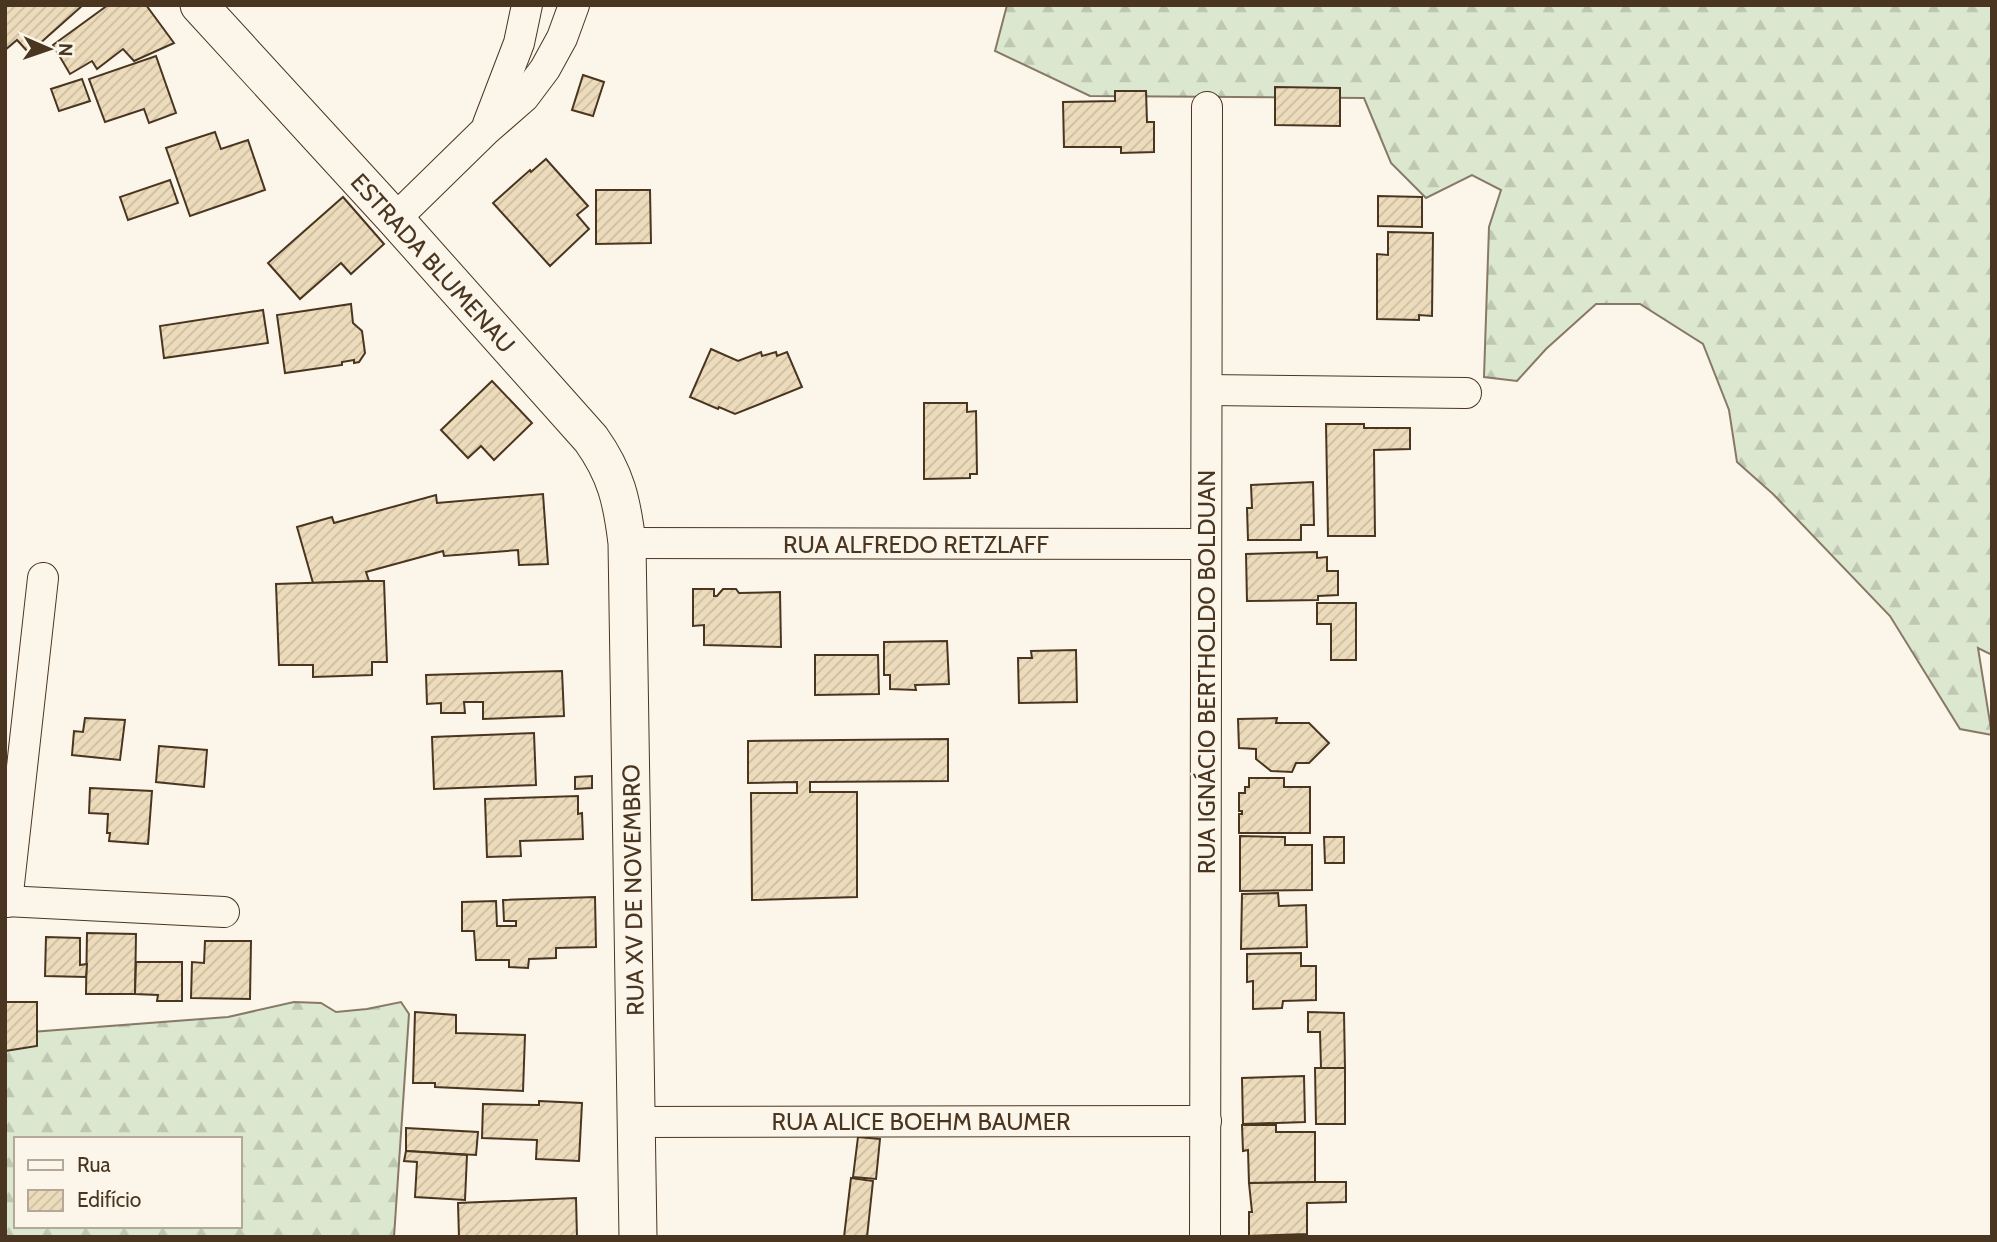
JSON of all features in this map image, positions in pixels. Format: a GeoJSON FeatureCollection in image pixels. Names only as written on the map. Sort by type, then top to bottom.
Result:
{"type":"FeatureCollection","features":[{"type":"Feature","properties":{"kind":"street","name":"ESTRADA BLUMENAU"},"geometry":{"type":"LineString","coordinates":[[199,5],[591,439],[606,460],[616,481],[627,543]]}},
{"type":"Feature","properties":{"kind":"street"},"geometry":{"type":"LineString","coordinates":[[485,131],[519,43],[527,5]]}},
{"type":"Feature","properties":{"kind":"street"},"geometry":{"type":"LineString","coordinates":[[395,219],[524,97],[545,69],[562,38],[574,5]]}},
{"type":"Feature","properties":{"kind":"street","name":"RUA IGNÁCIO BERTHOLDO BOLDUAN"},"geometry":{"type":"LineString","coordinates":[[1205,1237],[1207,107]]}},
{"type":"Feature","properties":{"kind":"street"},"geometry":{"type":"LineString","coordinates":[[1206,390],[1466,393]]}},
{"type":"Feature","properties":{"kind":"street","name":"RUA ALFREDO RETZLAFF"},"geometry":{"type":"LineString","coordinates":[[627,543],[1206,544]]}},
{"type":"Feature","properties":{"kind":"street","name":"RUA XV DE NOVEMBRO"},"geometry":{"type":"LineString","coordinates":[[627,543],[638,1237]]}},
{"type":"Feature","properties":{"kind":"street"},"geometry":{"type":"LineString","coordinates":[[43,578],[6,902],[224,912]]}},
{"type":"Feature","properties":{"kind":"street","name":"RUA ALICE BOEHM BAUMER"},"geometry":{"type":"LineString","coordinates":[[636,1122],[1206,1121]]}},
{"type":"Feature","properties":{"kind":"green space"},"geometry":{"type":"Polygon","coordinates":[[[1007,5],[1992,5],[1992,655],[1978,648],[1992,735],[1960,729],[1890,616],[1773,494],[1737,462],[1729,410],[1703,344],[1640,304],[1596,304],[1546,349],[1517,381],[1484,377],[1489,227],[1501,190],[1472,175],[1426,198],[1391,163],[1364,98],[1090,96],[995,51],[1007,5]]]}},
{"type":"Feature","properties":{"kind":"green space"},"geometry":{"type":"Polygon","coordinates":[[[294,1002],[321,1003],[336,1012],[401,1002],[409,1014],[394,1237],[5,1237],[5,1034],[228,1017],[294,1002]]]}},
{"type":"Feature","properties":{"kind":"building"},"geometry":{"type":"Polygon","coordinates":[[[8,5],[83,5],[29,53],[17,40],[5,50],[5,8],[8,5]]]}},
{"type":"Feature","properties":{"kind":"building"},"geometry":{"type":"Polygon","coordinates":[[[108,5],[146,5],[174,43],[134,61],[123,49],[97,69],[92,61],[70,74],[53,45],[108,5]]]}},
{"type":"Feature","properties":{"kind":"building"},"geometry":{"type":"Polygon","coordinates":[[[156,56],[176,113],[149,123],[144,109],[105,122],[89,79],[156,56]]]}},
{"type":"Feature","properties":{"kind":"building"},"geometry":{"type":"Polygon","coordinates":[[[583,75],[604,82],[593,116],[572,110],[583,75]]]}},
{"type":"Feature","properties":{"kind":"building"},"geometry":{"type":"Polygon","coordinates":[[[82,79],[90,101],[59,111],[51,89],[82,79]]]}},
{"type":"Feature","properties":{"kind":"building"},"geometry":{"type":"Polygon","coordinates":[[[1275,87],[1340,88],[1340,126],[1275,125],[1275,87]]]}},
{"type":"Feature","properties":{"kind":"building"},"geometry":{"type":"Polygon","coordinates":[[[1115,91],[1146,91],[1147,122],[1154,122],[1154,152],[1121,153],[1121,147],[1064,147],[1063,102],[1115,101],[1115,91]]]}},
{"type":"Feature","properties":{"kind":"building"},"geometry":{"type":"Polygon","coordinates":[[[215,132],[221,149],[248,140],[265,190],[190,216],[166,148],[215,132]]]}},
{"type":"Feature","properties":{"kind":"building"},"geometry":{"type":"Polygon","coordinates":[[[546,159],[588,206],[577,215],[589,229],[550,266],[493,203],[546,159]]]}},
{"type":"Feature","properties":{"kind":"building"},"geometry":{"type":"Polygon","coordinates":[[[170,180],[178,203],[128,220],[120,197],[170,180]]]}},
{"type":"Feature","properties":{"kind":"building"},"geometry":{"type":"Polygon","coordinates":[[[596,190],[650,190],[651,243],[596,244],[596,190]]]}},
{"type":"Feature","properties":{"kind":"building"},"geometry":{"type":"Polygon","coordinates":[[[1378,196],[1422,197],[1422,227],[1378,226],[1378,196]]]}},
{"type":"Feature","properties":{"kind":"building"},"geometry":{"type":"Polygon","coordinates":[[[343,197],[384,244],[351,274],[341,263],[300,299],[268,263],[343,197]]]}},
{"type":"Feature","properties":{"kind":"building"},"geometry":{"type":"Polygon","coordinates":[[[1388,232],[1433,233],[1432,316],[1419,315],[1419,320],[1377,319],[1377,254],[1388,255],[1388,232]]]}},
{"type":"Feature","properties":{"kind":"building"},"geometry":{"type":"Polygon","coordinates":[[[351,304],[353,323],[362,331],[365,353],[359,362],[354,363],[354,360],[342,362],[342,365],[285,373],[277,315],[351,304]]]}},
{"type":"Feature","properties":{"kind":"building"},"geometry":{"type":"Polygon","coordinates":[[[263,310],[268,343],[164,358],[160,326],[263,310]]]}},
{"type":"Feature","properties":{"kind":"building"},"geometry":{"type":"Polygon","coordinates":[[[711,349],[738,361],[761,352],[762,356],[776,352],[777,356],[787,352],[802,387],[735,414],[719,407],[718,409],[690,397],[711,349]]]}},
{"type":"Feature","properties":{"kind":"building"},"geometry":{"type":"Polygon","coordinates":[[[492,381],[532,423],[494,460],[481,446],[468,458],[441,430],[492,381]]]}},
{"type":"Feature","properties":{"kind":"building"},"geometry":{"type":"Polygon","coordinates":[[[924,403],[967,403],[967,412],[976,411],[977,474],[970,474],[970,478],[924,479],[924,403]]]}},
{"type":"Feature","properties":{"kind":"building"},"geometry":{"type":"Polygon","coordinates":[[[1326,424],[1364,424],[1364,428],[1410,428],[1410,449],[1374,450],[1375,536],[1328,536],[1326,424]]]}},
{"type":"Feature","properties":{"kind":"building"},"geometry":{"type":"Polygon","coordinates":[[[1313,482],[1314,525],[1301,525],[1301,540],[1248,540],[1247,508],[1252,508],[1251,485],[1313,482]]]}},
{"type":"Feature","properties":{"kind":"building"},"geometry":{"type":"Polygon","coordinates":[[[543,494],[548,564],[519,565],[518,550],[444,556],[443,551],[366,572],[369,581],[313,583],[297,527],[332,517],[334,523],[436,495],[437,503],[543,494]]]}},
{"type":"Feature","properties":{"kind":"building"},"geometry":{"type":"Polygon","coordinates":[[[1317,552],[1317,558],[1327,557],[1327,571],[1338,571],[1338,595],[1318,596],[1318,600],[1247,601],[1246,554],[1317,552]]]}},
{"type":"Feature","properties":{"kind":"building"},"geometry":{"type":"Polygon","coordinates":[[[384,581],[387,662],[372,662],[372,675],[313,677],[313,665],[279,665],[276,584],[384,581]]]}},
{"type":"Feature","properties":{"kind":"building"},"geometry":{"type":"Polygon","coordinates":[[[693,589],[714,589],[714,596],[723,589],[736,589],[739,593],[780,592],[781,647],[704,645],[704,625],[693,626],[693,589]]]}},
{"type":"Feature","properties":{"kind":"building"},"geometry":{"type":"Polygon","coordinates":[[[1317,603],[1356,603],[1356,660],[1331,660],[1331,624],[1317,624],[1317,603]]]}},
{"type":"Feature","properties":{"kind":"building"},"geometry":{"type":"Polygon","coordinates":[[[947,641],[949,684],[915,685],[916,690],[890,689],[890,675],[884,675],[884,642],[947,641]]]}},
{"type":"Feature","properties":{"kind":"building"},"geometry":{"type":"Polygon","coordinates":[[[1076,650],[1077,702],[1019,703],[1018,658],[1032,658],[1031,651],[1076,650]]]}},
{"type":"Feature","properties":{"kind":"building"},"geometry":{"type":"Polygon","coordinates":[[[815,655],[878,655],[879,694],[815,695],[815,655]]]}},
{"type":"Feature","properties":{"kind":"building"},"geometry":{"type":"Polygon","coordinates":[[[562,671],[564,716],[483,719],[483,702],[464,702],[465,713],[441,713],[441,703],[427,704],[426,675],[562,671]]]}},
{"type":"Feature","properties":{"kind":"building"},"geometry":{"type":"Polygon","coordinates":[[[85,718],[125,720],[120,760],[72,755],[74,731],[83,732],[85,718]]]}},
{"type":"Feature","properties":{"kind":"building"},"geometry":{"type":"Polygon","coordinates":[[[1277,718],[1276,723],[1309,723],[1329,743],[1309,763],[1296,763],[1292,772],[1271,771],[1256,759],[1256,749],[1239,748],[1238,719],[1277,718]]]}},
{"type":"Feature","properties":{"kind":"building"},"geometry":{"type":"Polygon","coordinates":[[[534,733],[536,785],[434,789],[432,737],[534,733]]]}},
{"type":"Feature","properties":{"kind":"building"},"geometry":{"type":"Polygon","coordinates":[[[948,739],[948,781],[810,782],[810,792],[857,792],[857,897],[752,900],[751,793],[797,793],[797,782],[748,783],[748,741],[948,739]]]}},
{"type":"Feature","properties":{"kind":"building"},"geometry":{"type":"Polygon","coordinates":[[[159,746],[207,750],[204,787],[156,782],[159,746]]]}},
{"type":"Feature","properties":{"kind":"building"},"geometry":{"type":"Polygon","coordinates":[[[592,776],[592,788],[575,789],[575,777],[592,776]]]}},
{"type":"Feature","properties":{"kind":"building"},"geometry":{"type":"Polygon","coordinates":[[[1249,778],[1284,778],[1284,787],[1310,787],[1310,833],[1239,833],[1239,814],[1242,814],[1242,811],[1239,811],[1239,793],[1245,793],[1245,787],[1249,787],[1249,778]]]}},
{"type":"Feature","properties":{"kind":"building"},"geometry":{"type":"Polygon","coordinates":[[[90,788],[152,791],[148,844],[109,841],[108,814],[89,813],[90,788]]]}},
{"type":"Feature","properties":{"kind":"building"},"geometry":{"type":"Polygon","coordinates":[[[578,796],[583,839],[520,841],[521,856],[487,857],[485,799],[578,796]]]}},
{"type":"Feature","properties":{"kind":"building"},"geometry":{"type":"Polygon","coordinates":[[[1240,836],[1285,837],[1285,845],[1312,845],[1312,890],[1240,891],[1240,836]]]}},
{"type":"Feature","properties":{"kind":"building"},"geometry":{"type":"Polygon","coordinates":[[[1324,837],[1344,837],[1344,863],[1325,863],[1324,837]]]}},
{"type":"Feature","properties":{"kind":"building"},"geometry":{"type":"Polygon","coordinates":[[[1278,893],[1279,906],[1306,905],[1307,947],[1241,949],[1242,894],[1278,893]]]}},
{"type":"Feature","properties":{"kind":"building"},"geometry":{"type":"Polygon","coordinates":[[[595,897],[596,947],[556,948],[556,958],[529,959],[528,968],[509,967],[509,960],[476,960],[474,931],[462,931],[462,902],[496,901],[497,926],[516,926],[516,921],[504,921],[503,900],[595,897]]]}},
{"type":"Feature","properties":{"kind":"building"},"geometry":{"type":"Polygon","coordinates":[[[87,933],[136,934],[135,994],[86,994],[87,933]]]}},
{"type":"Feature","properties":{"kind":"building"},"geometry":{"type":"Polygon","coordinates":[[[46,937],[80,938],[80,965],[87,964],[86,977],[45,976],[46,937]]]}},
{"type":"Feature","properties":{"kind":"building"},"geometry":{"type":"Polygon","coordinates":[[[205,941],[251,941],[250,999],[191,998],[192,962],[204,963],[205,941]]]}},
{"type":"Feature","properties":{"kind":"building"},"geometry":{"type":"Polygon","coordinates":[[[1301,953],[1301,966],[1316,966],[1316,1000],[1283,1001],[1282,1008],[1253,1009],[1253,981],[1247,982],[1247,954],[1301,953]]]}},
{"type":"Feature","properties":{"kind":"building"},"geometry":{"type":"Polygon","coordinates":[[[136,962],[182,962],[182,1001],[157,1001],[158,995],[135,994],[136,962]]]}},
{"type":"Feature","properties":{"kind":"building"},"geometry":{"type":"Polygon","coordinates":[[[5,1002],[37,1002],[37,1046],[5,1051],[5,1002]]]}},
{"type":"Feature","properties":{"kind":"building"},"geometry":{"type":"Polygon","coordinates":[[[415,1012],[456,1015],[456,1033],[525,1035],[523,1091],[435,1087],[435,1083],[413,1083],[415,1012]]]}},
{"type":"Feature","properties":{"kind":"building"},"geometry":{"type":"Polygon","coordinates":[[[1308,1012],[1344,1013],[1345,1068],[1321,1068],[1320,1032],[1308,1032],[1308,1012]]]}},
{"type":"Feature","properties":{"kind":"building"},"geometry":{"type":"Polygon","coordinates":[[[1315,1068],[1345,1068],[1345,1124],[1316,1124],[1315,1068]]]}},
{"type":"Feature","properties":{"kind":"building"},"geometry":{"type":"Polygon","coordinates":[[[1304,1076],[1305,1122],[1243,1124],[1242,1078],[1304,1076]]]}},
{"type":"Feature","properties":{"kind":"building"},"geometry":{"type":"Polygon","coordinates":[[[539,1101],[582,1103],[579,1161],[536,1159],[537,1140],[482,1138],[483,1104],[539,1105],[539,1101]]]}},
{"type":"Feature","properties":{"kind":"building"},"geometry":{"type":"Polygon","coordinates":[[[1242,1125],[1276,1125],[1276,1132],[1315,1132],[1315,1182],[1249,1183],[1248,1150],[1243,1151],[1242,1125]]]}},
{"type":"Feature","properties":{"kind":"building"},"geometry":{"type":"Polygon","coordinates":[[[406,1128],[478,1132],[476,1155],[406,1151],[406,1128]]]}},
{"type":"Feature","properties":{"kind":"building"},"geometry":{"type":"Polygon","coordinates":[[[858,1137],[880,1139],[876,1179],[853,1177],[858,1137]]]}},
{"type":"Feature","properties":{"kind":"building"},"geometry":{"type":"Polygon","coordinates":[[[406,1151],[467,1155],[465,1200],[415,1197],[417,1162],[404,1161],[406,1151]]]}},
{"type":"Feature","properties":{"kind":"building"},"geometry":{"type":"Polygon","coordinates":[[[851,1178],[873,1181],[867,1237],[844,1237],[851,1178]]]}},
{"type":"Feature","properties":{"kind":"building"},"geometry":{"type":"Polygon","coordinates":[[[1346,1182],[1346,1202],[1307,1203],[1307,1234],[1249,1236],[1249,1212],[1252,1212],[1249,1183],[1346,1182]]]}},
{"type":"Feature","properties":{"kind":"building"},"geometry":{"type":"Polygon","coordinates":[[[576,1198],[577,1237],[459,1237],[458,1203],[576,1198]]]}}]}
